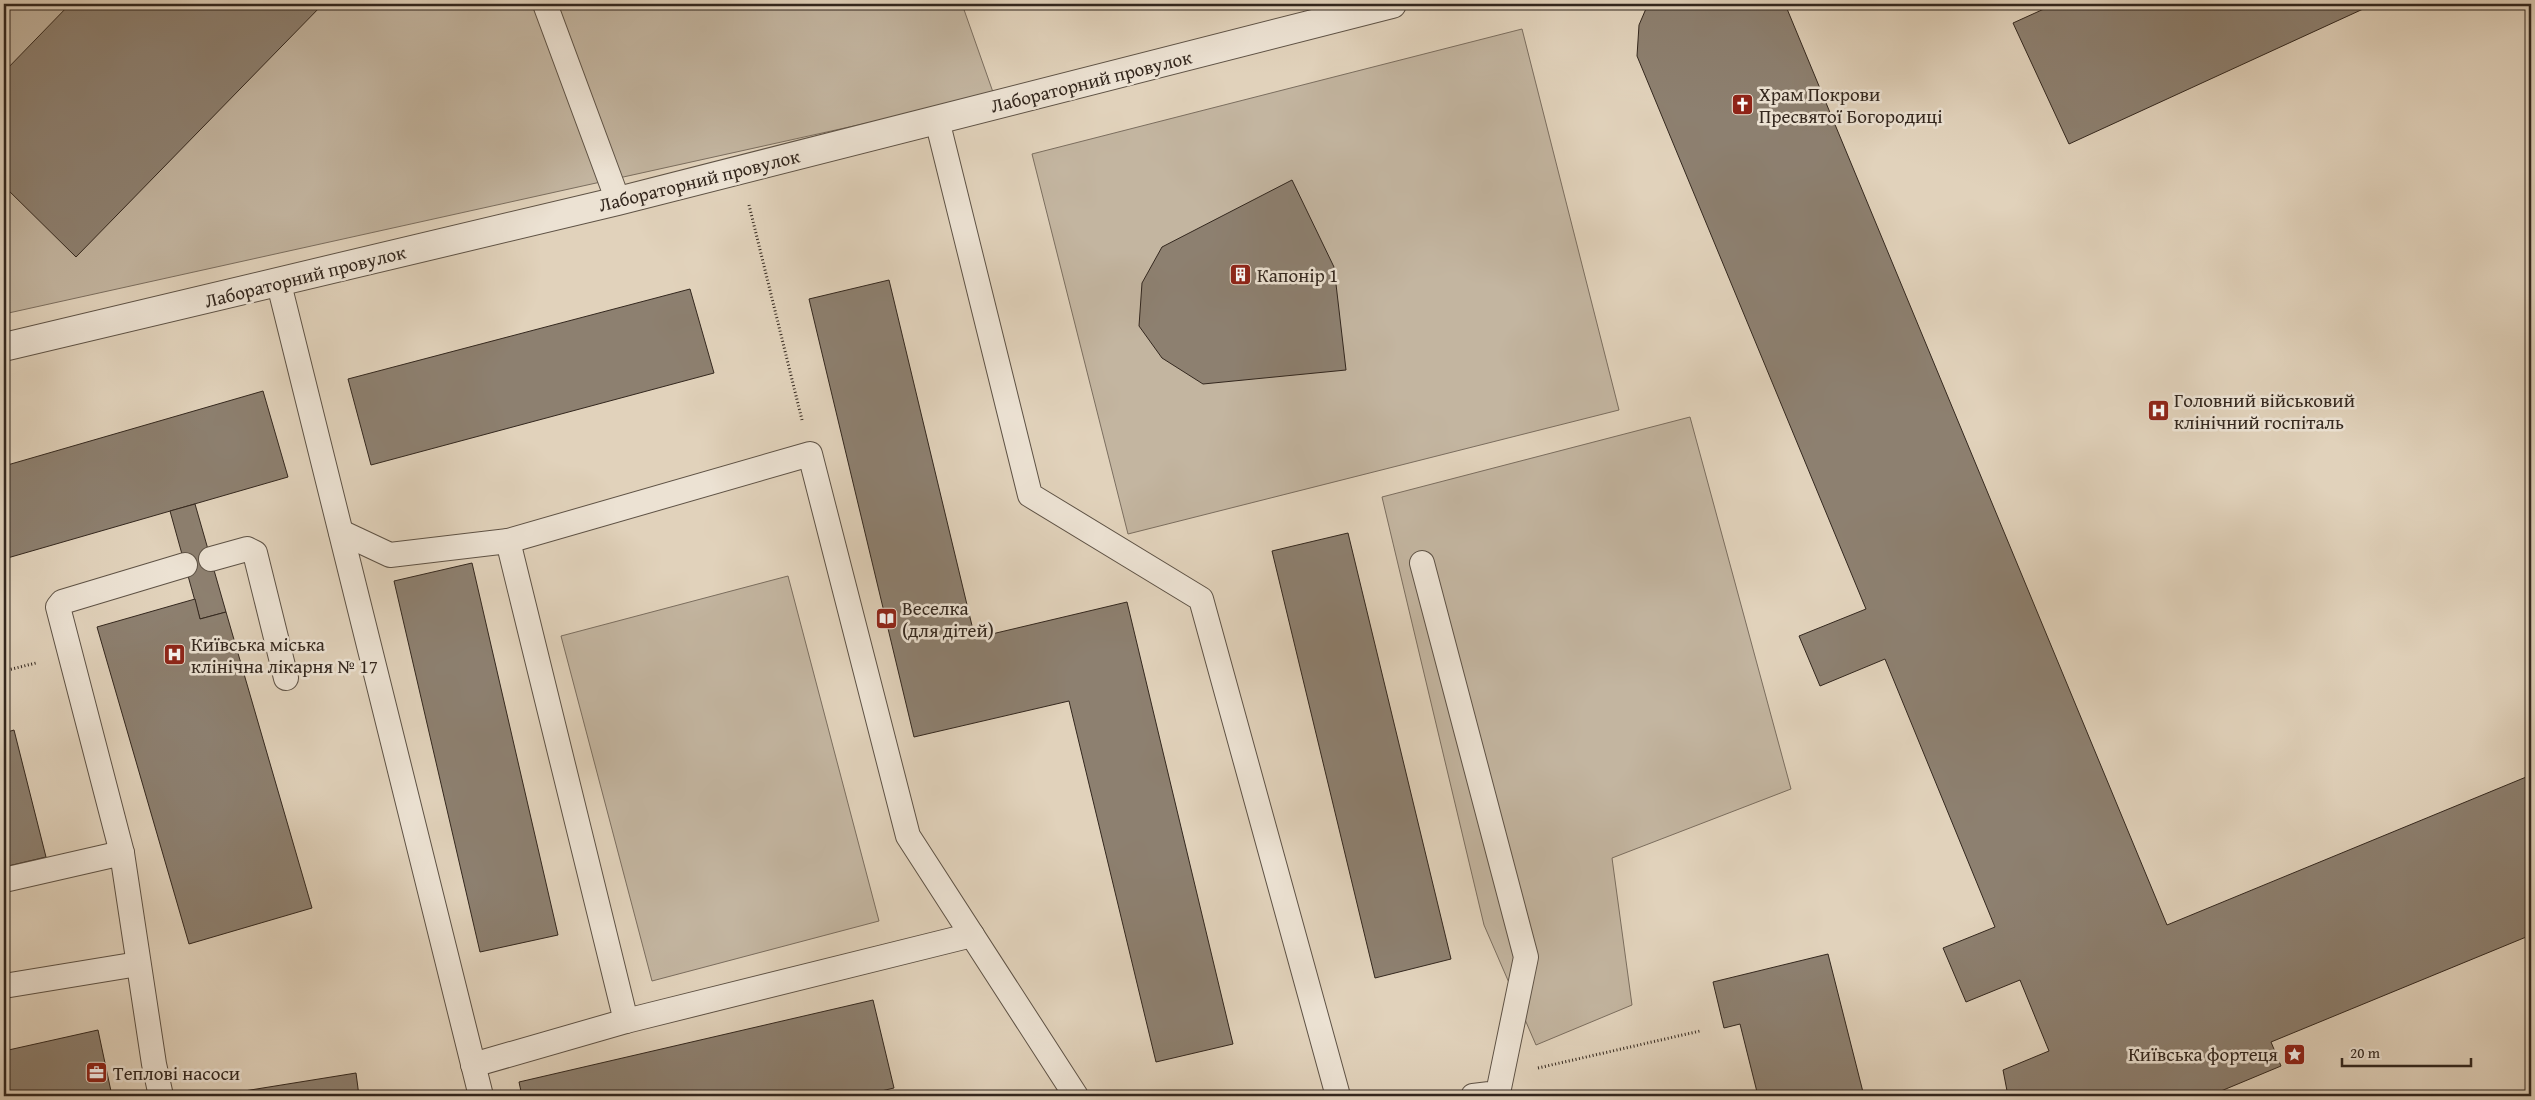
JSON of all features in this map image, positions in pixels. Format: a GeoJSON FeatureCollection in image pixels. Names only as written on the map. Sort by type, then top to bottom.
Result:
{"type":"FeatureCollection","features":[{"type":"Feature","properties":{"kind":"street","name":"Лабораторний провулок"},"geometry":{"type":"LineString","coordinates":[[4,348],[278,284],[618,201],[1392,4]]}},
{"type":"Feature","properties":{"kind":"lane"},"geometry":{"type":"LineString","coordinates":[[545,4],[618,201]]}},
{"type":"Feature","properties":{"kind":"lane"},"geometry":{"type":"LineString","coordinates":[[937,120],[1030,495],[1201,598],[1338,1096]]}},
{"type":"Feature","properties":{"kind":"lane"},"geometry":{"type":"LineString","coordinates":[[278,284],[481,1096]]}},
{"type":"Feature","properties":{"kind":"lane"},"geometry":{"type":"LineString","coordinates":[[341,532],[390,555],[508,541],[810,454],[908,836],[1076,1096]]}},
{"type":"Feature","properties":{"kind":"lane"},"geometry":{"type":"LineString","coordinates":[[508,541],[626,1021]]}},
{"type":"Feature","properties":{"kind":"lane"},"geometry":{"type":"LineString","coordinates":[[211,559],[246,549],[255,552],[286,678]]}},
{"type":"Feature","properties":{"kind":"lane"},"geometry":{"type":"LineString","coordinates":[[1422,563],[1526,956],[1498,1093],[1474,1096]]}},
{"type":"Feature","properties":{"kind":"lane"},"geometry":{"type":"LineString","coordinates":[[161,1096],[138,964],[122,853],[58,607],[62,602],[185,565]]}},
{"type":"Feature","properties":{"kind":"lane"},"geometry":{"type":"LineString","coordinates":[[4,880],[122,853]]}},
{"type":"Feature","properties":{"kind":"lane"},"geometry":{"type":"LineString","coordinates":[[473,1065],[626,1021],[972,935]]}},
{"type":"Feature","properties":{"kind":"lane"},"geometry":{"type":"LineString","coordinates":[[4,986],[138,964]]}},
{"type":"Feature","properties":{"kind":"path"},"geometry":{"type":"LineString","coordinates":[[740,169],[810,454]]}},
{"type":"Feature","properties":{"kind":"path"},"geometry":{"type":"LineString","coordinates":[[1545,1066],[1700,1031]]}},
{"type":"Feature","properties":{"kind":"shaded area"},"geometry":{"type":"Polygon","coordinates":[[[4,4],[962,4],[994,95],[4,314],[4,4]]]}},
{"type":"Feature","properties":{"kind":"shaded area"},"geometry":{"type":"Polygon","coordinates":[[[1522,29],[1619,410],[1128,534],[1032,154],[1522,29]]]}},
{"type":"Feature","properties":{"kind":"shaded area"},"geometry":{"type":"Polygon","coordinates":[[[1690,417],[1791,789],[1612,858],[1632,1005],[1536,1045],[1484,925],[1382,497],[1690,417]]]}},
{"type":"Feature","properties":{"kind":"shaded area"},"geometry":{"type":"Polygon","coordinates":[[[788,576],[879,921],[652,981],[561,636],[788,576]]]}},
{"type":"Feature","properties":{"kind":"building"},"geometry":{"type":"Polygon","coordinates":[[[70,4],[323,4],[76,257],[4,186],[4,72],[70,4]]]}},
{"type":"Feature","properties":{"kind":"building"},"geometry":{"type":"Polygon","coordinates":[[[1648,4],[1785,4],[2167,925],[2531,775],[2531,935],[2271,1042],[2281,1066],[2209,1096],[2150,1096],[2148,1092],[2139,1096],[2008,1096],[2003,1070],[2049,1051],[2020,980],[1966,1002],[1943,948],[1995,927],[1885,659],[1820,686],[1799,636],[1866,609],[1637,56],[1639,25],[1648,4]]]}},
{"type":"Feature","properties":{"kind":"building"},"geometry":{"type":"Polygon","coordinates":[[[2055,4],[2374,4],[2069,144],[2013,23],[2055,4]]]}},
{"type":"Feature","properties":{"kind":"building","name":"Капонір 1"},"geometry":{"type":"Polygon","coordinates":[[[1292,180],[1334,267],[1346,370],[1203,384],[1162,358],[1139,326],[1142,283],[1162,247],[1292,180]]]}},
{"type":"Feature","properties":{"kind":"building"},"geometry":{"type":"Polygon","coordinates":[[[889,280],[975,638],[1127,602],[1233,1044],[1156,1062],[1069,701],[914,737],[809,299],[889,280]]]}},
{"type":"Feature","properties":{"kind":"building"},"geometry":{"type":"Polygon","coordinates":[[[690,289],[714,373],[371,465],[348,379],[690,289]]]}},
{"type":"Feature","properties":{"kind":"building"},"geometry":{"type":"Polygon","coordinates":[[[263,391],[288,477],[4,559],[4,466],[263,391]]]}},
{"type":"Feature","properties":{"kind":"building"},"geometry":{"type":"Polygon","coordinates":[[[195,504],[226,612],[200,619],[170,511],[195,504]]]}},
{"type":"Feature","properties":{"kind":"building"},"geometry":{"type":"Polygon","coordinates":[[[1348,533],[1451,959],[1375,978],[1272,551],[1348,533]]]}},
{"type":"Feature","properties":{"kind":"building"},"geometry":{"type":"Polygon","coordinates":[[[472,563],[558,935],[480,952],[394,581],[472,563]]]}},
{"type":"Feature","properties":{"kind":"building"},"geometry":{"type":"Polygon","coordinates":[[[195,599],[200,619],[226,612],[312,908],[189,944],[97,627],[195,599]]]}},
{"type":"Feature","properties":{"kind":"building"},"geometry":{"type":"Polygon","coordinates":[[[14,730],[46,857],[4,867],[4,733],[14,730]]]}},
{"type":"Feature","properties":{"kind":"building"},"geometry":{"type":"Polygon","coordinates":[[[1828,954],[1864,1096],[1758,1096],[1740,1024],[1724,1028],[1713,982],[1828,954]]]}},
{"type":"Feature","properties":{"kind":"building"},"geometry":{"type":"Polygon","coordinates":[[[873,1000],[894,1088],[860,1096],[522,1096],[519,1082],[873,1000]]]}},
{"type":"Feature","properties":{"kind":"building"},"geometry":{"type":"Polygon","coordinates":[[[98,1030],[112,1096],[4,1096],[4,1051],[98,1030]]]}},
{"type":"Feature","properties":{"kind":"building"},"geometry":{"type":"Polygon","coordinates":[[[356,1073],[359,1096],[239,1096],[238,1092],[356,1073]]]}},
{"type":"Feature","properties":{"kind":"place","name":"Храм Покрови Пресвятої Богородиці"},"geometry":{"type":"Point","coordinates":[1743,105]}},
{"type":"Feature","properties":{"kind":"place","name":"Капонір 1"},"geometry":{"type":"Point","coordinates":[1241,275]}},
{"type":"Feature","properties":{"kind":"place","name":"Головний військовий клінічний госпіталь"},"geometry":{"type":"Point","coordinates":[2158,411]}},
{"type":"Feature","properties":{"kind":"place","name":"Веселка (для дітей)"},"geometry":{"type":"Point","coordinates":[886,619]}},
{"type":"Feature","properties":{"kind":"place","name":"Київська міська клінічна лікарня № 17"},"geometry":{"type":"Point","coordinates":[175,655]}},
{"type":"Feature","properties":{"kind":"place","name":"Київська фортеця"},"geometry":{"type":"Point","coordinates":[2294,1054]}},
{"type":"Feature","properties":{"kind":"place","name":"Теплові насоси"},"geometry":{"type":"Point","coordinates":[97,1073]}}]}
